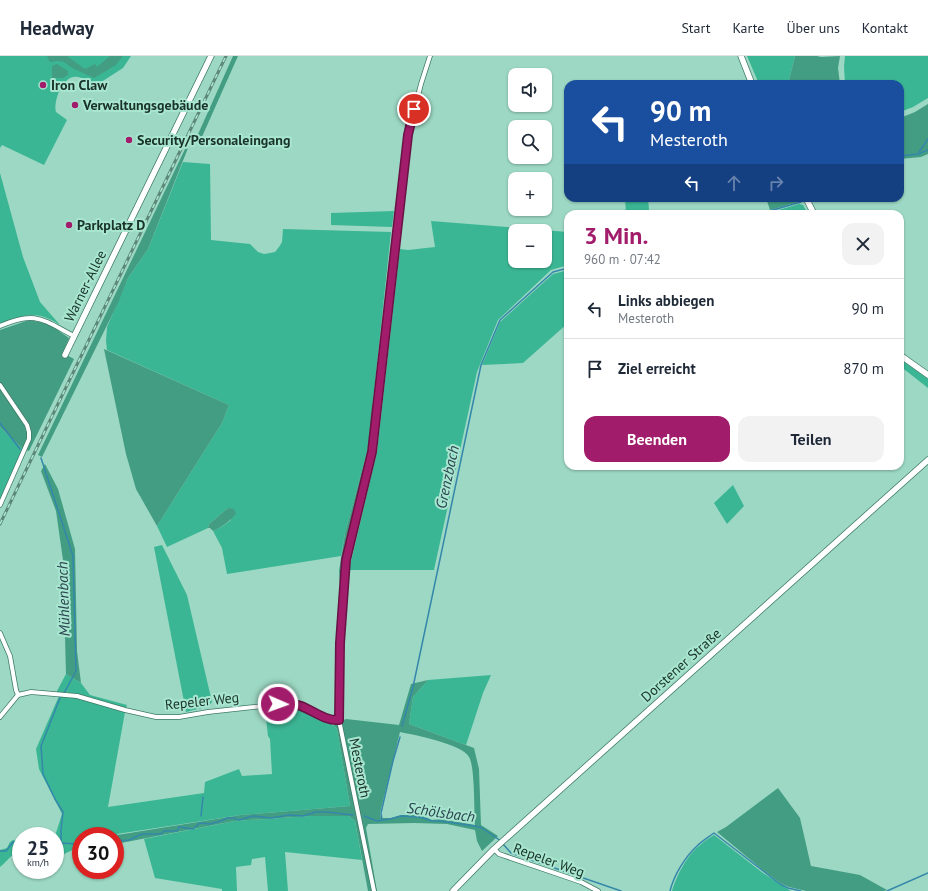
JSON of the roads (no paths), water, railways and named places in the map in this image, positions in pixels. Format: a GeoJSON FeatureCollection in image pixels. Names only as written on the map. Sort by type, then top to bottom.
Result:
{"type":"FeatureCollection","features":[{"type":"Feature","properties":{"kind":"main road","name":"Warner-Allee"},"geometry":{"type":"LineString","coordinates":[[65,355],[211,56]]}},
{"type":"Feature","properties":{"kind":"main road"},"geometry":{"type":"LineString","coordinates":[[741,56],[750,80]]}},
{"type":"Feature","properties":{"kind":"main road"},"geometry":{"type":"LineString","coordinates":[[904,358],[928,375]]}},
{"type":"Feature","properties":{"kind":"main road","name":"Dorstener Straße"},"geometry":{"type":"LineString","coordinates":[[453,891],[504,840],[928,460]]}},
{"type":"Feature","properties":{"kind":"street","name":"Mesteroth"},"geometry":{"type":"LineString","coordinates":[[374,891],[339,720],[340,643],[346,560],[372,452],[408,135],[430,56]]}},
{"type":"Feature","properties":{"kind":"street"},"geometry":{"type":"LineString","coordinates":[[0,326],[30,317],[50,322],[74,336]]}},
{"type":"Feature","properties":{"kind":"street"},"geometry":{"type":"LineString","coordinates":[[0,384],[27,425],[29,432],[29,439],[0,505]]}},
{"type":"Feature","properties":{"kind":"street"},"geometry":{"type":"LineString","coordinates":[[0,633],[10,656],[18,695],[0,717]]}},
{"type":"Feature","properties":{"kind":"street","name":"Repeler Weg"},"geometry":{"type":"LineString","coordinates":[[18,695],[31,692],[77,696],[156,717],[179,717],[208,712],[290,704],[300,705],[328,719],[339,720]]}},
{"type":"Feature","properties":{"kind":"street","name":"Repeler Weg"},"geometry":{"type":"LineString","coordinates":[[497,847],[499,854],[581,882],[598,891]]}},
{"type":"Feature","properties":{"kind":"waterway"},"geometry":{"type":"LineString","coordinates":[[919,152],[928,139]]}},
{"type":"Feature","properties":{"kind":"waterway","name":"Grenzbach"},"geometry":{"type":"LineString","coordinates":[[904,156],[918,154],[928,150]]}},
{"type":"Feature","properties":{"kind":"waterway","name":"Grenzbach"},"geometry":{"type":"LineString","coordinates":[[773,210],[801,202]]}},
{"type":"Feature","properties":{"kind":"waterway","name":"Grenzbach"},"geometry":{"type":"LineString","coordinates":[[402,726],[413,687],[481,365],[500,320],[553,272],[564,269]]}},
{"type":"Feature","properties":{"kind":"waterway","name":"Mühlenbach"},"geometry":{"type":"LineString","coordinates":[[0,423],[20,449]]}},
{"type":"Feature","properties":{"kind":"waterway","name":"Mühlenbach"},"geometry":{"type":"LineString","coordinates":[[41,458],[73,556],[76,671],[64,693]]}},
{"type":"Feature","properties":{"kind":"waterway","name":"Mühlenbach"},"geometry":{"type":"LineString","coordinates":[[60,698],[41,746],[43,774],[63,812],[61,827]]}},
{"type":"Feature","properties":{"kind":"waterway","name":"Grenzbach"},"geometry":{"type":"LineString","coordinates":[[382,820],[381,813],[400,737]]}},
{"type":"Feature","properties":{"kind":"waterway"},"geometry":{"type":"LineString","coordinates":[[201,816],[203,797]]}},
{"type":"Feature","properties":{"kind":"waterway","name":"Schölsbach"},"geometry":{"type":"LineString","coordinates":[[124,840],[129,840],[142,834],[161,834],[164,831],[177,831],[179,827],[193,829],[200,823],[210,824],[227,818],[239,820],[253,816],[271,818],[289,815],[303,816],[316,812],[353,815]]}},
{"type":"Feature","properties":{"kind":"waterway","name":"Schölsbach"},"geometry":{"type":"LineString","coordinates":[[364,816],[377,821],[401,816],[420,817],[432,821],[475,826],[482,828],[501,841]]}},
{"type":"Feature","properties":{"kind":"waterway"},"geometry":{"type":"LineString","coordinates":[[670,891],[677,873],[688,855],[699,844],[714,833],[780,884],[788,888],[801,891]]}},
{"type":"Feature","properties":{"kind":"waterway","name":"Schölsbach"},"geometry":{"type":"LineString","coordinates":[[0,851],[6,851],[12,843]]}},
{"type":"Feature","properties":{"kind":"waterway","name":"Schölsbach"},"geometry":{"type":"LineString","coordinates":[[64,843],[72,844]]}},
{"type":"Feature","properties":{"kind":"waterway","name":"Schölsbach"},"geometry":{"type":"LineString","coordinates":[[503,844],[511,853],[621,891]]}},
{"type":"Feature","properties":{"kind":"waterway"},"geometry":{"type":"LineString","coordinates":[[887,891],[928,873]]}},
{"type":"Feature","properties":{"kind":"railway"},"geometry":{"type":"LineString","coordinates":[[0,524],[226,56]]}},
{"type":"Feature","properties":{"kind":"place","name":"Iron Claw"},"geometry":{"type":"Point","coordinates":[43,85]}},
{"type":"Feature","properties":{"kind":"place","name":"Verwaltungsgebäude"},"geometry":{"type":"Point","coordinates":[75,105]}},
{"type":"Feature","properties":{"kind":"place","name":"Security/Personaleingang"},"geometry":{"type":"Point","coordinates":[129,140]}},
{"type":"Feature","properties":{"kind":"place","name":"Parkplatz D"},"geometry":{"type":"Point","coordinates":[69,225]}}]}
